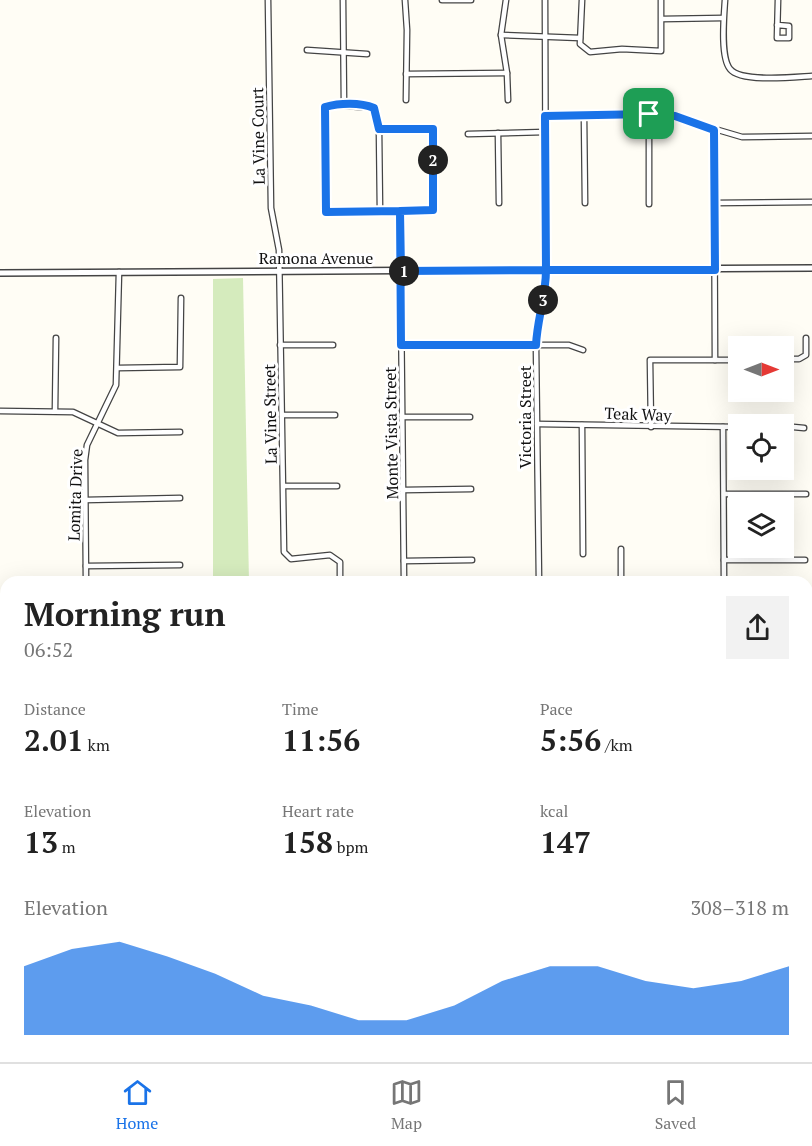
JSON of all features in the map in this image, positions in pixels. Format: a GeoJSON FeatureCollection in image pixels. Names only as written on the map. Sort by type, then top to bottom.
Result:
{"type":"FeatureCollection","features":[{"type":"Feature","properties":{"kind":"street","name":"La Vine Court"},"geometry":{"type":"LineString","coordinates":[[268,0],[271,208],[277,234],[279,271]]}},
{"type":"Feature","properties":{"kind":"street"},"geometry":{"type":"LineString","coordinates":[[343,0],[344,105]]}},
{"type":"Feature","properties":{"kind":"street"},"geometry":{"type":"LineString","coordinates":[[405,0],[406,100]]}},
{"type":"Feature","properties":{"kind":"street"},"geometry":{"type":"LineString","coordinates":[[442,0],[471,0]]}},
{"type":"Feature","properties":{"kind":"street"},"geometry":{"type":"LineString","coordinates":[[506,0],[501,35],[507,73],[508,100]]}},
{"type":"Feature","properties":{"kind":"street","name":"Victoria Street"},"geometry":{"type":"LineString","coordinates":[[539,576],[536,345],[538,318],[544,299],[546,270],[545,0]]}},
{"type":"Feature","properties":{"kind":"street"},"geometry":{"type":"LineString","coordinates":[[582,0],[580,38],[584,50],[661,51],[661,0]]}},
{"type":"Feature","properties":{"kind":"street"},"geometry":{"type":"LineString","coordinates":[[725,0],[723,18],[725,59],[730,69],[744,76],[812,76]]}},
{"type":"Feature","properties":{"kind":"street"},"geometry":{"type":"LineString","coordinates":[[777,25],[778,0]]}},
{"type":"Feature","properties":{"kind":"street"},"geometry":{"type":"LineString","coordinates":[[662,19],[723,18]]}},
{"type":"Feature","properties":{"kind":"street"},"geometry":{"type":"LineString","coordinates":[[501,35],[545,39],[580,38]]}},
{"type":"Feature","properties":{"kind":"street"},"geometry":{"type":"LineString","coordinates":[[308,50],[337,50],[343,53],[367,54]]}},
{"type":"Feature","properties":{"kind":"street"},"geometry":{"type":"LineString","coordinates":[[406,74],[507,73]]}},
{"type":"Feature","properties":{"kind":"street"},"geometry":{"type":"LineString","coordinates":[[379,129],[433,129],[433,210],[380,212],[326,212],[325,107],[344,105],[374,108],[379,129],[380,212]]}},
{"type":"Feature","properties":{"kind":"street"},"geometry":{"type":"LineString","coordinates":[[545,116],[649,114],[675,116],[742,137],[812,136]]}},
{"type":"Feature","properties":{"kind":"street"},"geometry":{"type":"LineString","coordinates":[[649,114],[649,204]]}},
{"type":"Feature","properties":{"kind":"street"},"geometry":{"type":"LineString","coordinates":[[584,116],[585,203]]}},
{"type":"Feature","properties":{"kind":"street"},"geometry":{"type":"LineString","coordinates":[[714,130],[715,360]]}},
{"type":"Feature","properties":{"kind":"street"},"geometry":{"type":"LineString","coordinates":[[468,134],[545,132]]}},
{"type":"Feature","properties":{"kind":"street"},"geometry":{"type":"LineString","coordinates":[[498,133],[499,203]]}},
{"type":"Feature","properties":{"kind":"street"},"geometry":{"type":"LineString","coordinates":[[714,203],[812,202]]}},
{"type":"Feature","properties":{"kind":"street","name":"Monte Vista Street"},"geometry":{"type":"LineString","coordinates":[[400,211],[404,576]]}},
{"type":"Feature","properties":{"kind":"street","name":"Ramona Avenue"},"geometry":{"type":"LineString","coordinates":[[0,273],[812,268]]}},
{"type":"Feature","properties":{"kind":"street","name":"La Vine Street"},"geometry":{"type":"LineString","coordinates":[[279,271],[286,556],[291,559],[330,555],[336,557],[340,562],[340,576]]}},
{"type":"Feature","properties":{"kind":"street","name":"Lomita Drive"},"geometry":{"type":"LineString","coordinates":[[86,576],[87,445],[112,399],[118,368],[119,272]]}},
{"type":"Feature","properties":{"kind":"street"},"geometry":{"type":"LineString","coordinates":[[118,368],[180,367],[181,298]]}},
{"type":"Feature","properties":{"kind":"street"},"geometry":{"type":"LineString","coordinates":[[55,411],[56,338]]}},
{"type":"Feature","properties":{"kind":"street"},"geometry":{"type":"LineString","coordinates":[[794,359],[806,355],[806,338]]}},
{"type":"Feature","properties":{"kind":"street"},"geometry":{"type":"LineString","coordinates":[[280,345],[333,345]]}},
{"type":"Feature","properties":{"kind":"street"},"geometry":{"type":"LineString","coordinates":[[401,345],[569,345],[583,350]]}},
{"type":"Feature","properties":{"kind":"street"},"geometry":{"type":"LineString","coordinates":[[651,428],[650,360],[728,360]]}},
{"type":"Feature","properties":{"kind":"street"},"geometry":{"type":"LineString","coordinates":[[0,411],[74,412],[118,433],[180,432]]}},
{"type":"Feature","properties":{"kind":"street"},"geometry":{"type":"LineString","coordinates":[[282,415],[335,415]]}},
{"type":"Feature","properties":{"kind":"street"},"geometry":{"type":"LineString","coordinates":[[402,417],[470,417]]}},
{"type":"Feature","properties":{"kind":"street","name":"Teak Way"},"geometry":{"type":"LineString","coordinates":[[537,424],[651,428],[728,427]]}},
{"type":"Feature","properties":{"kind":"street"},"geometry":{"type":"LineString","coordinates":[[582,425],[583,554]]}},
{"type":"Feature","properties":{"kind":"street"},"geometry":{"type":"LineString","coordinates":[[723,427],[724,576]]}},
{"type":"Feature","properties":{"kind":"street"},"geometry":{"type":"LineString","coordinates":[[794,427],[804,428]]}},
{"type":"Feature","properties":{"kind":"street"},"geometry":{"type":"LineString","coordinates":[[284,486],[337,486]]}},
{"type":"Feature","properties":{"kind":"street"},"geometry":{"type":"LineString","coordinates":[[404,490],[471,489]]}},
{"type":"Feature","properties":{"kind":"street"},"geometry":{"type":"LineString","coordinates":[[724,494],[806,494]]}},
{"type":"Feature","properties":{"kind":"street"},"geometry":{"type":"LineString","coordinates":[[85,500],[180,498]]}},
{"type":"Feature","properties":{"kind":"street"},"geometry":{"type":"LineString","coordinates":[[621,549],[621,576]]}},
{"type":"Feature","properties":{"kind":"street"},"geometry":{"type":"LineString","coordinates":[[404,561],[472,560]]}},
{"type":"Feature","properties":{"kind":"street"},"geometry":{"type":"LineString","coordinates":[[724,561],[804,560]]}},
{"type":"Feature","properties":{"kind":"street"},"geometry":{"type":"LineString","coordinates":[[86,566],[180,565]]}},
{"type":"Feature","properties":{"kind":"green space"},"geometry":{"type":"Polygon","coordinates":[[[243,278],[249,576],[213,576],[213,279],[243,278]]]}},
{"type":"Feature","properties":{"kind":"route"},"geometry":{"type":"LineString","coordinates":[[649,114],[545,116],[546,270],[401,271],[400,211],[326,212],[325,107],[368,105],[374,108],[379,129],[433,129],[433,210],[400,211],[401,345],[536,345],[538,318],[546,285],[546,270],[715,270],[714,130],[675,116],[649,114]]}}]}
